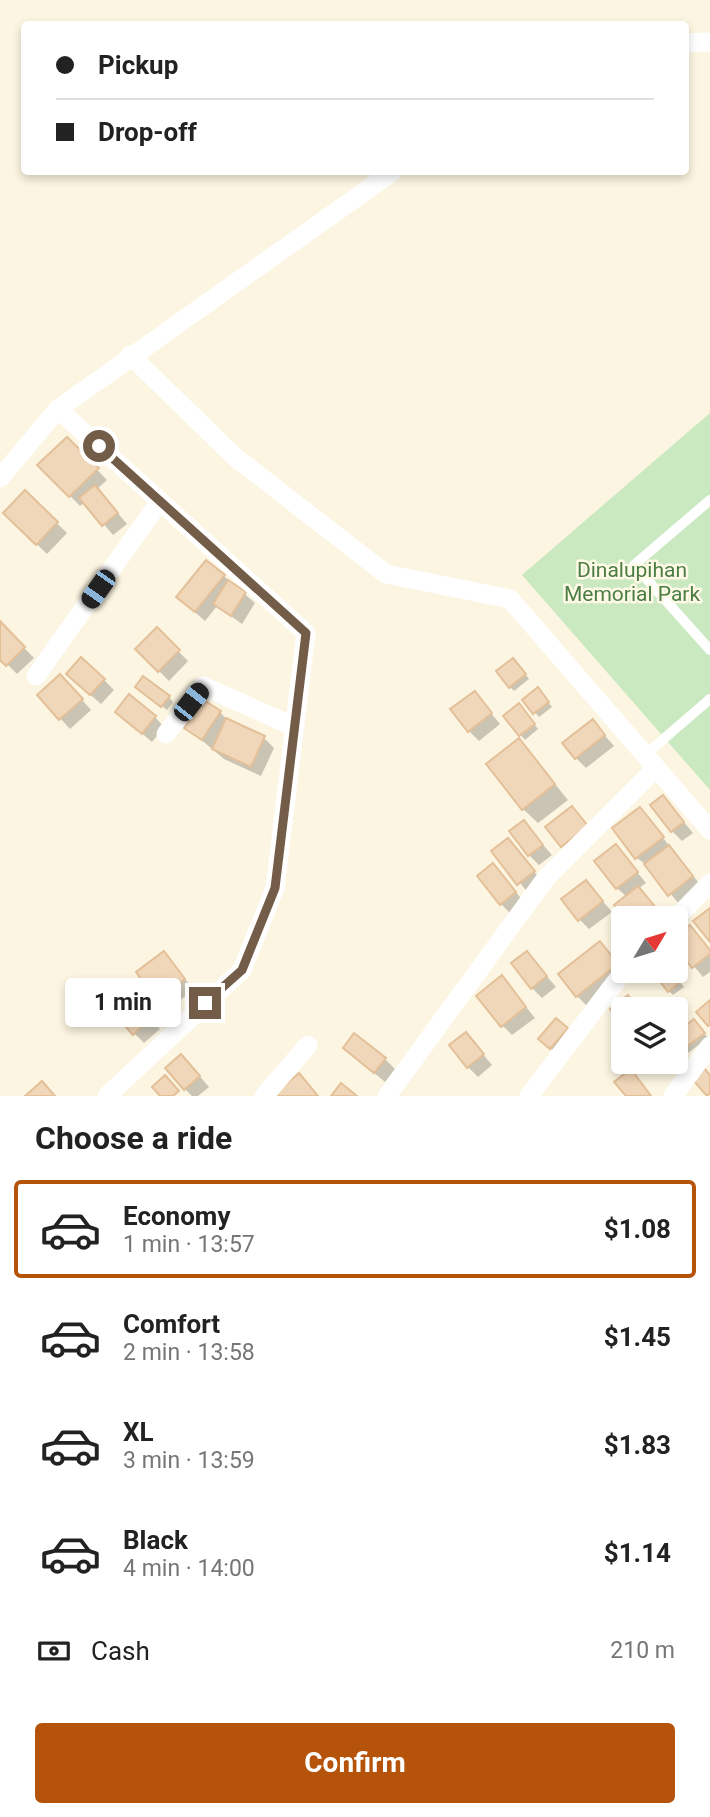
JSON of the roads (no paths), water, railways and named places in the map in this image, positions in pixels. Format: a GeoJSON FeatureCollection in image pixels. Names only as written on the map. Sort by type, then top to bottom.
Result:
{"type":"FeatureCollection","features":[{"type":"Feature","properties":{"kind":"street"},"geometry":{"type":"LineString","coordinates":[[689,43],[710,42]]}},
{"type":"Feature","properties":{"kind":"street"},"geometry":{"type":"LineString","coordinates":[[0,478],[58,410],[130,355],[388,175]]}},
{"type":"Feature","properties":{"kind":"street"},"geometry":{"type":"LineString","coordinates":[[130,355],[235,457],[386,574],[510,599],[710,830]]}},
{"type":"Feature","properties":{"kind":"street"},"geometry":{"type":"LineString","coordinates":[[58,410],[306,633],[275,888],[242,970],[107,1096]]}},
{"type":"Feature","properties":{"kind":"street"},"geometry":{"type":"LineString","coordinates":[[36,676],[160,501]]}},
{"type":"Feature","properties":{"kind":"street"},"geometry":{"type":"LineString","coordinates":[[166,734],[203,686],[295,727]]}},
{"type":"Feature","properties":{"kind":"street"},"geometry":{"type":"LineString","coordinates":[[387,1096],[546,878],[651,761]]}},
{"type":"Feature","properties":{"kind":"street"},"geometry":{"type":"LineString","coordinates":[[688,906],[710,883]]}},
{"type":"Feature","properties":{"kind":"street"},"geometry":{"type":"LineString","coordinates":[[529,1096],[614,984]]}},
{"type":"Feature","properties":{"kind":"street"},"geometry":{"type":"LineString","coordinates":[[264,1096],[309,1045]]}},
{"type":"Feature","properties":{"kind":"street"},"geometry":{"type":"LineString","coordinates":[[673,1096],[710,1046]]}},
{"type":"Feature","properties":{"kind":"lane"},"geometry":{"type":"LineString","coordinates":[[710,500],[634,565],[710,650]]}},
{"type":"Feature","properties":{"kind":"lane"},"geometry":{"type":"LineString","coordinates":[[651,761],[710,699]]}},
{"type":"Feature","properties":{"kind":"park label","name":"Dinalupihan Memorial Park"},"geometry":{"type":"Point","coordinates":[632,582]}}]}
